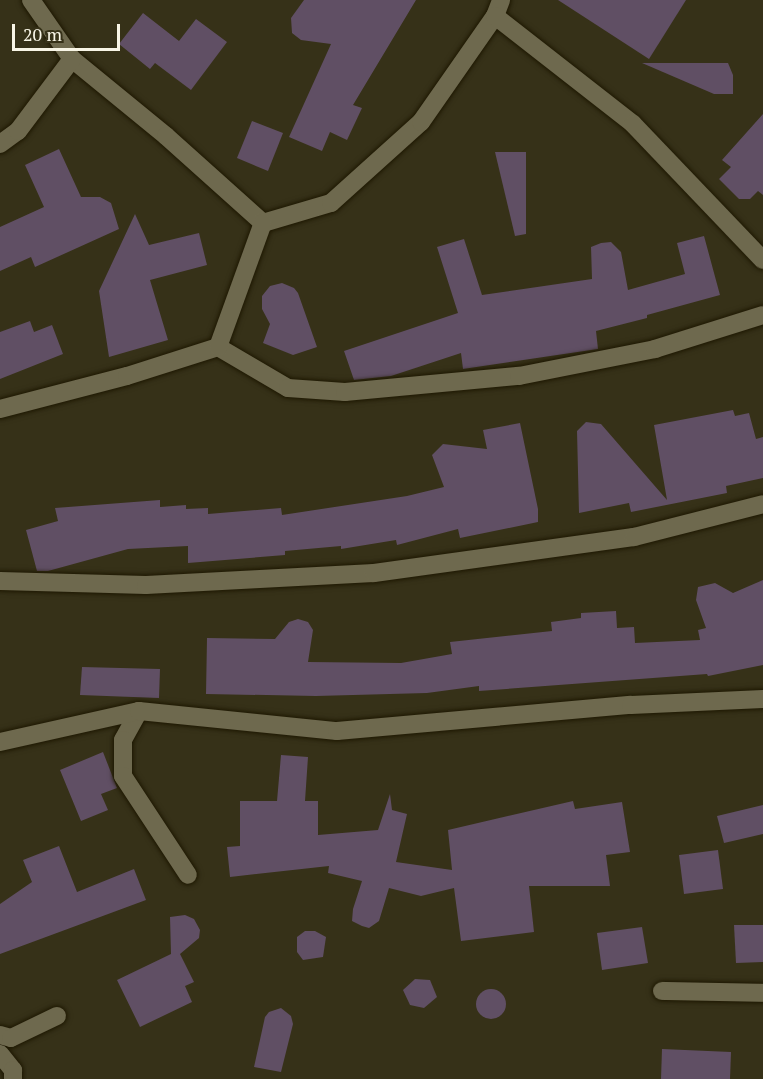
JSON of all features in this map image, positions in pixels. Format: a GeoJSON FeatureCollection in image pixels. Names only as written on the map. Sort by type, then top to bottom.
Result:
{"type":"FeatureCollection","features":[{"type":"Feature","properties":{"kind":"street"},"geometry":{"type":"LineString","coordinates":[[31,0],[72,59],[166,136],[263,223]]}},
{"type":"Feature","properties":{"kind":"street"},"geometry":{"type":"LineString","coordinates":[[263,223],[331,203],[421,122],[498,8],[633,124],[763,260]]}},
{"type":"Feature","properties":{"kind":"street"},"geometry":{"type":"LineString","coordinates":[[0,144],[18,131],[72,59]]}},
{"type":"Feature","properties":{"kind":"street"},"geometry":{"type":"LineString","coordinates":[[218,347],[263,223]]}},
{"type":"Feature","properties":{"kind":"street"},"geometry":{"type":"LineString","coordinates":[[0,409],[127,376],[218,347],[288,388],[345,392],[519,376],[655,349],[763,315]]}},
{"type":"Feature","properties":{"kind":"street"},"geometry":{"type":"LineString","coordinates":[[0,581],[146,585],[374,573],[634,537],[763,504]]}},
{"type":"Feature","properties":{"kind":"street"},"geometry":{"type":"LineString","coordinates":[[0,742],[139,711],[337,731],[631,705],[763,699]]}},
{"type":"Feature","properties":{"kind":"street"},"geometry":{"type":"LineString","coordinates":[[139,711],[123,740],[123,776],[188,875]]}},
{"type":"Feature","properties":{"kind":"street"},"geometry":{"type":"LineString","coordinates":[[662,991],[763,993]]}},
{"type":"Feature","properties":{"kind":"street"},"geometry":{"type":"LineString","coordinates":[[0,1035],[11,1038],[57,1016]]}},
{"type":"Feature","properties":{"kind":"street"},"geometry":{"type":"LineString","coordinates":[[0,1054],[13,1070],[12,1079]]}},
{"type":"Feature","properties":{"kind":"building"},"geometry":{"type":"Polygon","coordinates":[[[304,0],[416,0],[353,105],[362,108],[347,140],[330,132],[322,151],[289,137],[331,44],[301,40],[292,33],[291,18],[304,0]]]}},
{"type":"Feature","properties":{"kind":"building"},"geometry":{"type":"Polygon","coordinates":[[[558,0],[686,0],[649,59],[558,0]]]}},
{"type":"Feature","properties":{"kind":"building"},"geometry":{"type":"Polygon","coordinates":[[[143,13],[179,41],[196,19],[227,42],[191,90],[155,63],[150,69],[119,44],[143,13]]]}},
{"type":"Feature","properties":{"kind":"building"},"geometry":{"type":"Polygon","coordinates":[[[642,63],[728,63],[733,75],[733,94],[714,94],[642,63]]]}},
{"type":"Feature","properties":{"kind":"building"},"geometry":{"type":"Polygon","coordinates":[[[763,114],[763,195],[758,191],[750,199],[739,199],[719,179],[731,167],[722,160],[763,114]]]}},
{"type":"Feature","properties":{"kind":"building"},"geometry":{"type":"Polygon","coordinates":[[[252,121],[283,133],[268,171],[237,158],[252,121]]]}},
{"type":"Feature","properties":{"kind":"building"},"geometry":{"type":"Polygon","coordinates":[[[59,149],[81,197],[100,197],[111,203],[119,229],[35,267],[31,257],[0,271],[0,227],[44,207],[25,165],[59,149]]]}},
{"type":"Feature","properties":{"kind":"building"},"geometry":{"type":"Polygon","coordinates":[[[495,152],[526,152],[526,234],[515,236],[495,152]]]}},
{"type":"Feature","properties":{"kind":"building"},"geometry":{"type":"Polygon","coordinates":[[[135,214],[149,245],[199,233],[207,265],[150,280],[168,340],[109,357],[99,291],[135,214]]]}},
{"type":"Feature","properties":{"kind":"building"},"geometry":{"type":"Polygon","coordinates":[[[704,236],[720,295],[596,331],[598,349],[463,369],[461,353],[391,376],[354,380],[344,351],[458,313],[437,247],[464,239],[482,295],[592,279],[591,247],[611,242],[621,252],[628,290],[685,274],[677,243],[704,236]]]}},
{"type":"Feature","properties":{"kind":"building"},"geometry":{"type":"Polygon","coordinates":[[[282,283],[294,288],[298,293],[317,347],[293,355],[263,343],[270,324],[262,309],[262,296],[270,286],[282,283]]]}},
{"type":"Feature","properties":{"kind":"building"},"geometry":{"type":"Polygon","coordinates":[[[30,321],[34,332],[52,325],[63,354],[0,379],[0,332],[30,321]]]}},
{"type":"Feature","properties":{"kind":"building"},"geometry":{"type":"Polygon","coordinates":[[[733,410],[735,416],[749,413],[756,439],[763,437],[763,478],[726,486],[727,493],[631,512],[629,503],[579,513],[577,431],[586,422],[601,424],[667,500],[654,425],[733,410]]]}},
{"type":"Feature","properties":{"kind":"building"},"geometry":{"type":"Polygon","coordinates":[[[520,423],[538,509],[538,522],[460,538],[458,529],[397,545],[396,540],[341,549],[341,546],[285,551],[285,555],[188,563],[188,546],[128,549],[48,571],[37,571],[26,530],[58,521],[55,508],[160,500],[160,507],[186,505],[186,509],[208,508],[208,514],[281,508],[282,515],[407,496],[444,487],[432,455],[443,444],[487,449],[483,430],[520,423]]]}},
{"type":"Feature","properties":{"kind":"building"},"geometry":{"type":"Polygon","coordinates":[[[763,580],[763,665],[708,676],[707,674],[479,691],[479,686],[427,693],[316,696],[206,694],[207,638],[275,639],[289,622],[298,619],[308,622],[313,630],[308,662],[401,663],[452,654],[450,642],[552,631],[551,622],[581,618],[581,613],[616,611],[617,628],[634,627],[635,643],[700,640],[698,630],[706,628],[696,600],[698,587],[715,583],[733,593],[763,580]]]}},
{"type":"Feature","properties":{"kind":"building"},"geometry":{"type":"Polygon","coordinates":[[[82,667],[160,669],[159,698],[80,695],[82,667]]]}},
{"type":"Feature","properties":{"kind":"building"},"geometry":{"type":"Polygon","coordinates":[[[103,752],[117,788],[101,794],[108,810],[81,821],[60,770],[103,752]]]}},
{"type":"Feature","properties":{"kind":"building"},"geometry":{"type":"Polygon","coordinates":[[[281,755],[308,757],[305,801],[318,801],[318,835],[378,830],[390,794],[392,810],[407,814],[396,862],[452,870],[448,830],[573,801],[575,809],[622,802],[630,852],[606,855],[610,886],[529,886],[534,932],[461,941],[454,888],[421,896],[389,888],[379,921],[369,928],[352,921],[353,909],[362,881],[328,873],[329,866],[230,877],[227,847],[240,846],[240,801],[277,801],[281,755]]]}},
{"type":"Feature","properties":{"kind":"building"},"geometry":{"type":"Polygon","coordinates":[[[763,805],[763,834],[724,843],[717,816],[763,805]]]}},
{"type":"Feature","properties":{"kind":"building"},"geometry":{"type":"Polygon","coordinates":[[[59,846],[77,892],[134,869],[146,900],[0,954],[0,904],[32,882],[23,860],[59,846]]]}},
{"type":"Feature","properties":{"kind":"building"},"geometry":{"type":"Polygon","coordinates":[[[718,850],[723,889],[684,894],[679,855],[718,850]]]}},
{"type":"Feature","properties":{"kind":"building"},"geometry":{"type":"Polygon","coordinates":[[[185,915],[194,919],[200,930],[199,938],[180,954],[194,982],[185,986],[192,1002],[140,1027],[117,980],[171,954],[170,917],[185,915]]]}},
{"type":"Feature","properties":{"kind":"building"},"geometry":{"type":"Polygon","coordinates":[[[734,925],[763,925],[763,962],[736,963],[734,925]]]}},
{"type":"Feature","properties":{"kind":"building"},"geometry":{"type":"Polygon","coordinates":[[[642,927],[648,963],[602,970],[597,933],[642,927]]]}},
{"type":"Feature","properties":{"kind":"building"},"geometry":{"type":"Polygon","coordinates":[[[305,931],[315,931],[326,937],[323,957],[303,960],[297,952],[297,937],[305,931]]]}},
{"type":"Feature","properties":{"kind":"building"},"geometry":{"type":"Polygon","coordinates":[[[415,979],[430,980],[437,997],[424,1008],[410,1005],[403,990],[415,979]]]}},
{"type":"Feature","properties":{"kind":"building"},"geometry":{"type":"Polygon","coordinates":[[[491,989],[502,993],[506,1004],[502,1015],[491,1019],[480,1015],[476,1004],[480,993],[491,989]]]}},
{"type":"Feature","properties":{"kind":"building"},"geometry":{"type":"Polygon","coordinates":[[[281,1008],[291,1016],[293,1024],[281,1072],[254,1067],[265,1017],[269,1012],[281,1008]]]}},
{"type":"Feature","properties":{"kind":"building"},"geometry":{"type":"Polygon","coordinates":[[[662,1049],[731,1052],[730,1079],[661,1079],[662,1049]]]}}]}
